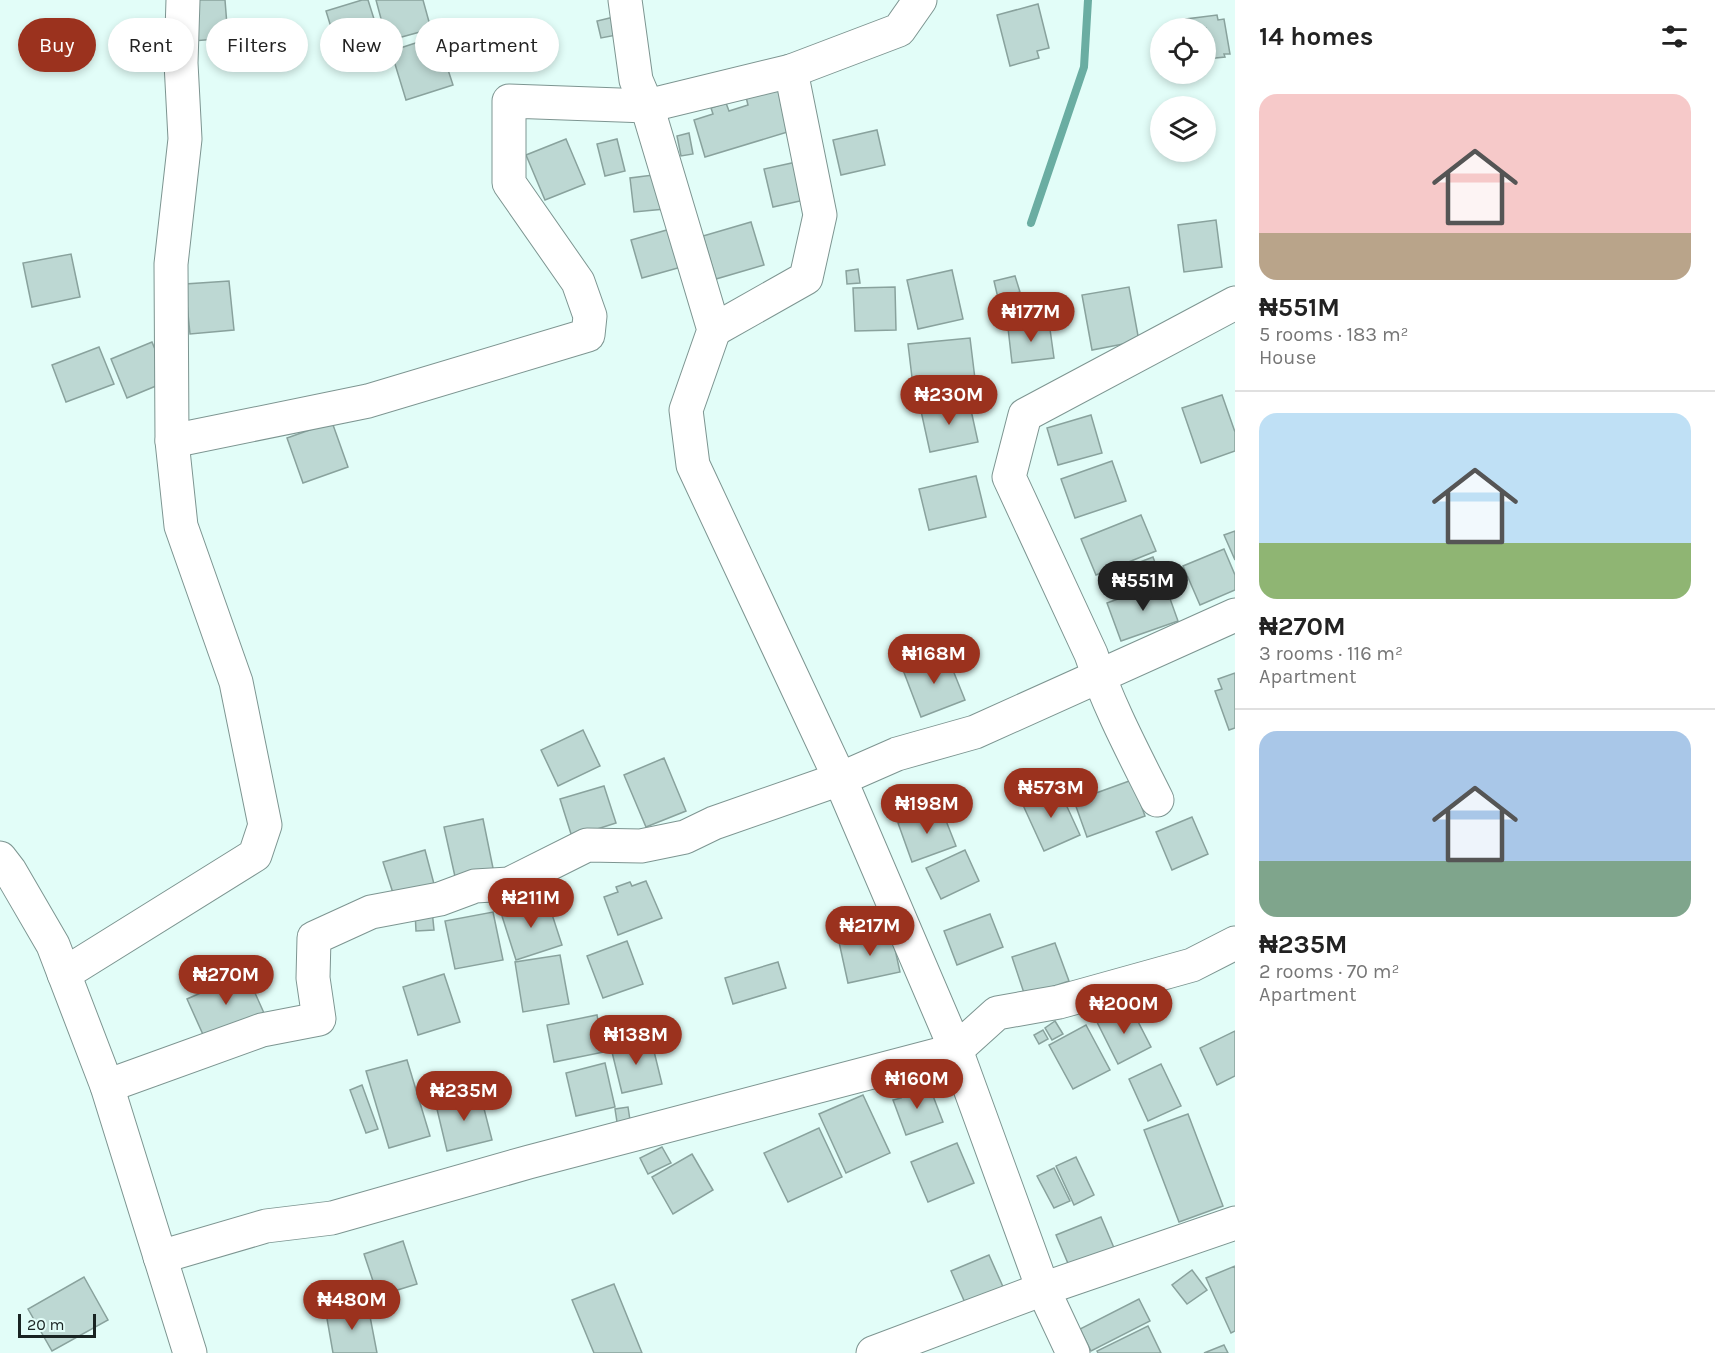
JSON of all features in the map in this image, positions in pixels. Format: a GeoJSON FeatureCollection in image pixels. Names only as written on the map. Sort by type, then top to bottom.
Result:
{"type":"FeatureCollection","features":[{"type":"Feature","properties":{"kind":"street"},"geometry":{"type":"LineString","coordinates":[[64,974],[255,855],[265,825],[236,682],[181,526],[172,441],[171,264],[184,139],[181,63],[183,0]]}},
{"type":"Feature","properties":{"kind":"street"},"geometry":{"type":"LineString","coordinates":[[625,0],[636,80],[647,106],[714,330],[686,410],[693,465],[840,779],[956,1050],[1042,1289],[1073,1353]]}},
{"type":"Feature","properties":{"kind":"street"},"geometry":{"type":"LineString","coordinates":[[172,441],[368,401],[588,335],[590,316],[578,282],[509,183],[509,101],[647,106],[791,71],[899,30],[920,0]]}},
{"type":"Feature","properties":{"kind":"street"},"geometry":{"type":"LineString","coordinates":[[714,330],[806,278],[820,215],[791,71]]}},
{"type":"Feature","properties":{"kind":"street"},"geometry":{"type":"LineString","coordinates":[[1157,800],[1098,676],[1091,654],[1009,477],[1025,415],[1235,303]]}},
{"type":"Feature","properties":{"kind":"street"},"geometry":{"type":"LineString","coordinates":[[107,1086],[262,1030],[319,1019],[313,978],[314,938],[371,912],[440,899],[475,886],[509,884],[587,845],[641,846],[685,837],[714,824],[840,779],[897,754],[975,732],[1235,615]]}},
{"type":"Feature","properties":{"kind":"street"},"geometry":{"type":"LineString","coordinates":[[0,858],[53,945],[107,1086],[160,1257],[186,1351]]}},
{"type":"Feature","properties":{"kind":"street"},"geometry":{"type":"LineString","coordinates":[[160,1257],[266,1226],[332,1218],[529,1162],[956,1050],[997,1013],[1059,1002],[1192,965],[1235,943]]}},
{"type":"Feature","properties":{"kind":"street"},"geometry":{"type":"LineString","coordinates":[[873,1353],[1042,1289],[1235,1223]]}},
{"type":"Feature","properties":{"kind":"building"},"geometry":{"type":"Polygon","coordinates":[[[189,0],[225,0],[226,18],[206,18],[206,40],[194,41],[194,18],[191,18],[189,0]]]}},
{"type":"Feature","properties":{"kind":"building"},"geometry":{"type":"Polygon","coordinates":[[[368,0],[374,18],[328,18],[326,11],[368,0]]]}},
{"type":"Feature","properties":{"kind":"building"},"geometry":{"type":"Polygon","coordinates":[[[376,0],[423,0],[428,18],[415,18],[415,33],[403,37],[403,18],[381,18],[376,0]]]}},
{"type":"Feature","properties":{"kind":"building"},"geometry":{"type":"Polygon","coordinates":[[[1038,4],[1049,48],[1037,51],[1039,58],[1010,66],[997,15],[1038,4]]]}},
{"type":"Feature","properties":{"kind":"building"},"geometry":{"type":"Polygon","coordinates":[[[1217,15],[1218,20],[1224,19],[1230,54],[1216,58],[1216,18],[1194,18],[1217,15]]]}},
{"type":"Feature","properties":{"kind":"building"},"geometry":{"type":"Polygon","coordinates":[[[618,16],[622,34],[601,38],[597,21],[618,16]]]}},
{"type":"Feature","properties":{"kind":"building"},"geometry":{"type":"Polygon","coordinates":[[[415,43],[415,72],[449,72],[453,85],[406,100],[397,72],[403,72],[403,47],[415,43]]]}},
{"type":"Feature","properties":{"kind":"building"},"geometry":{"type":"Polygon","coordinates":[[[780,86],[794,130],[705,157],[694,120],[713,114],[711,108],[726,103],[729,111],[748,105],[746,97],[780,86]]]}},
{"type":"Feature","properties":{"kind":"building"},"geometry":{"type":"Polygon","coordinates":[[[877,130],[885,165],[841,175],[833,140],[877,130]]]}},
{"type":"Feature","properties":{"kind":"building"},"geometry":{"type":"Polygon","coordinates":[[[689,133],[693,154],[681,156],[677,136],[689,133]]]}},
{"type":"Feature","properties":{"kind":"building"},"geometry":{"type":"Polygon","coordinates":[[[566,139],[585,184],[545,200],[526,155],[566,139]]]}},
{"type":"Feature","properties":{"kind":"building"},"geometry":{"type":"Polygon","coordinates":[[[617,139],[625,171],[605,176],[597,144],[617,139]]]}},
{"type":"Feature","properties":{"kind":"building"},"geometry":{"type":"Polygon","coordinates":[[[801,161],[809,199],[773,207],[764,169],[801,161]]]}},
{"type":"Feature","properties":{"kind":"building"},"geometry":{"type":"Polygon","coordinates":[[[661,174],[665,209],[634,212],[630,178],[661,174]]]}},
{"type":"Feature","properties":{"kind":"building"},"geometry":{"type":"Polygon","coordinates":[[[1216,220],[1222,267],[1184,272],[1178,225],[1216,220]]]}},
{"type":"Feature","properties":{"kind":"building"},"geometry":{"type":"Polygon","coordinates":[[[751,222],[764,265],[716,279],[703,236],[751,222]]]}},
{"type":"Feature","properties":{"kind":"building"},"geometry":{"type":"Polygon","coordinates":[[[674,228],[685,266],[642,278],[631,240],[674,228]]]}},
{"type":"Feature","properties":{"kind":"building"},"geometry":{"type":"Polygon","coordinates":[[[71,254],[80,297],[32,307],[23,263],[71,254]]]}},
{"type":"Feature","properties":{"kind":"building"},"geometry":{"type":"Polygon","coordinates":[[[858,269],[860,283],[847,284],[846,271],[858,269]]]}},
{"type":"Feature","properties":{"kind":"building"},"geometry":{"type":"Polygon","coordinates":[[[952,270],[963,319],[918,329],[907,280],[952,270]]]}},
{"type":"Feature","properties":{"kind":"building"},"geometry":{"type":"Polygon","coordinates":[[[1015,276],[1020,292],[998,298],[994,281],[1015,276]]]}},
{"type":"Feature","properties":{"kind":"building"},"geometry":{"type":"Polygon","coordinates":[[[229,281],[234,330],[190,334],[185,284],[229,281]]]}},
{"type":"Feature","properties":{"kind":"building"},"geometry":{"type":"Polygon","coordinates":[[[895,287],[896,330],[855,331],[853,288],[895,287]]]}},
{"type":"Feature","properties":{"kind":"building"},"geometry":{"type":"Polygon","coordinates":[[[1129,287],[1139,341],[1092,350],[1082,295],[1129,287]]]}},
{"type":"Feature","properties":{"kind":"building"},"geometry":{"type":"Polygon","coordinates":[[[1055,293],[1058,316],[1008,325],[1004,302],[1055,293]]]}},
{"type":"Feature","properties":{"kind":"building"},"geometry":{"type":"Polygon","coordinates":[[[1049,322],[1054,358],[1012,363],[1008,328],[1049,322]]]}},
{"type":"Feature","properties":{"kind":"building"},"geometry":{"type":"Polygon","coordinates":[[[970,338],[975,379],[913,386],[908,344],[970,338]]]}},
{"type":"Feature","properties":{"kind":"building"},"geometry":{"type":"Polygon","coordinates":[[[152,342],[168,381],[127,398],[111,359],[152,342]]]}},
{"type":"Feature","properties":{"kind":"building"},"geometry":{"type":"Polygon","coordinates":[[[99,347],[114,384],[66,402],[52,365],[99,347]]]}},
{"type":"Feature","properties":{"kind":"building"},"geometry":{"type":"Polygon","coordinates":[[[1222,395],[1235,432],[1235,451],[1201,463],[1182,408],[1222,395]]]}},
{"type":"Feature","properties":{"kind":"building"},"geometry":{"type":"Polygon","coordinates":[[[969,401],[978,442],[930,452],[921,411],[969,401]]]}},
{"type":"Feature","properties":{"kind":"building"},"geometry":{"type":"Polygon","coordinates":[[[1091,415],[1102,453],[1058,465],[1047,428],[1091,415]]]}},
{"type":"Feature","properties":{"kind":"building"},"geometry":{"type":"Polygon","coordinates":[[[332,422],[348,467],[303,483],[287,438],[332,422]]]}},
{"type":"Feature","properties":{"kind":"building"},"geometry":{"type":"Polygon","coordinates":[[[1112,461],[1126,501],[1075,518],[1061,479],[1112,461]]]}},
{"type":"Feature","properties":{"kind":"building"},"geometry":{"type":"Polygon","coordinates":[[[976,476],[986,517],[929,530],[919,489],[976,476]]]}},
{"type":"Feature","properties":{"kind":"building"},"geometry":{"type":"Polygon","coordinates":[[[1141,515],[1156,551],[1096,575],[1081,539],[1141,515]]]}},
{"type":"Feature","properties":{"kind":"building"},"geometry":{"type":"Polygon","coordinates":[[[1235,531],[1235,560],[1224,535],[1235,531]]]}},
{"type":"Feature","properties":{"kind":"building"},"geometry":{"type":"Polygon","coordinates":[[[1224,549],[1235,575],[1235,590],[1200,605],[1183,566],[1224,549]]]}},
{"type":"Feature","properties":{"kind":"building"},"geometry":{"type":"Polygon","coordinates":[[[1153,557],[1157,568],[1113,586],[1109,574],[1153,557]]]}},
{"type":"Feature","properties":{"kind":"building"},"geometry":{"type":"Polygon","coordinates":[[[1164,582],[1178,621],[1121,641],[1107,603],[1164,582]]]}},
{"type":"Feature","properties":{"kind":"building"},"geometry":{"type":"Polygon","coordinates":[[[946,653],[965,700],[921,717],[903,670],[946,653]]]}},
{"type":"Feature","properties":{"kind":"building"},"geometry":{"type":"Polygon","coordinates":[[[1235,673],[1235,728],[1229,730],[1215,691],[1222,689],[1218,679],[1235,673]]]}},
{"type":"Feature","properties":{"kind":"building"},"geometry":{"type":"Polygon","coordinates":[[[583,730],[600,766],[558,786],[541,750],[583,730]]]}},
{"type":"Feature","properties":{"kind":"building"},"geometry":{"type":"Polygon","coordinates":[[[664,758],[686,811],[646,827],[624,775],[664,758]]]}},
{"type":"Feature","properties":{"kind":"building"},"geometry":{"type":"Polygon","coordinates":[[[1132,780],[1145,816],[1087,837],[1074,801],[1132,780]]]}},
{"type":"Feature","properties":{"kind":"building"},"geometry":{"type":"Polygon","coordinates":[[[604,786],[616,823],[572,837],[560,799],[604,786]]]}},
{"type":"Feature","properties":{"kind":"building"},"geometry":{"type":"Polygon","coordinates":[[[1058,787],[1080,835],[1044,851],[1022,803],[1058,787]]]}},
{"type":"Feature","properties":{"kind":"building"},"geometry":{"type":"Polygon","coordinates":[[[941,808],[956,846],[912,862],[898,823],[941,808]]]}},
{"type":"Feature","properties":{"kind":"building"},"geometry":{"type":"Polygon","coordinates":[[[1192,817],[1208,854],[1172,870],[1156,832],[1192,817]]]}},
{"type":"Feature","properties":{"kind":"building"},"geometry":{"type":"Polygon","coordinates":[[[483,819],[494,873],[456,881],[444,827],[483,819]]]}},
{"type":"Feature","properties":{"kind":"building"},"geometry":{"type":"Polygon","coordinates":[[[425,850],[434,884],[394,896],[383,862],[425,850]]]}},
{"type":"Feature","properties":{"kind":"building"},"geometry":{"type":"Polygon","coordinates":[[[965,850],[979,881],[941,899],[926,868],[965,850]]]}},
{"type":"Feature","properties":{"kind":"building"},"geometry":{"type":"Polygon","coordinates":[[[646,881],[662,918],[618,935],[604,897],[618,892],[616,887],[630,882],[632,886],[646,881]]]}},
{"type":"Feature","properties":{"kind":"building"},"geometry":{"type":"Polygon","coordinates":[[[547,899],[562,945],[516,960],[501,913],[547,899]]]}},
{"type":"Feature","properties":{"kind":"building"},"geometry":{"type":"Polygon","coordinates":[[[432,910],[434,930],[416,931],[415,911],[432,910]]]}},
{"type":"Feature","properties":{"kind":"building"},"geometry":{"type":"Polygon","coordinates":[[[493,912],[503,960],[455,969],[445,921],[493,912]]]}},
{"type":"Feature","properties":{"kind":"building"},"geometry":{"type":"Polygon","coordinates":[[[990,914],[1003,947],[957,965],[944,931],[990,914]]]}},
{"type":"Feature","properties":{"kind":"building"},"geometry":{"type":"Polygon","coordinates":[[[891,931],[900,972],[848,983],[839,942],[891,931]]]}},
{"type":"Feature","properties":{"kind":"building"},"geometry":{"type":"Polygon","coordinates":[[[627,941],[643,984],[603,998],[587,956],[627,941]]]}},
{"type":"Feature","properties":{"kind":"building"},"geometry":{"type":"Polygon","coordinates":[[[1055,943],[1069,981],[1025,996],[1012,957],[1055,943]]]}},
{"type":"Feature","properties":{"kind":"building"},"geometry":{"type":"Polygon","coordinates":[[[560,955],[569,1004],[523,1012],[515,962],[560,955]]]}},
{"type":"Feature","properties":{"kind":"building"},"geometry":{"type":"Polygon","coordinates":[[[778,962],[786,988],[733,1004],[725,978],[778,962]]]}},
{"type":"Feature","properties":{"kind":"building"},"geometry":{"type":"Polygon","coordinates":[[[246,973],[264,1013],[205,1039],[187,999],[246,973]]]}},
{"type":"Feature","properties":{"kind":"building"},"geometry":{"type":"Polygon","coordinates":[[[444,974],[460,1022],[418,1035],[403,987],[444,974]]]}},
{"type":"Feature","properties":{"kind":"building"},"geometry":{"type":"Polygon","coordinates":[[[1130,1006],[1151,1047],[1118,1064],[1097,1022],[1130,1006]]]}},
{"type":"Feature","properties":{"kind":"building"},"geometry":{"type":"Polygon","coordinates":[[[597,1015],[604,1052],[554,1062],[547,1025],[597,1015]]]}},
{"type":"Feature","properties":{"kind":"building"},"geometry":{"type":"Polygon","coordinates":[[[1055,1021],[1063,1034],[1052,1040],[1045,1028],[1055,1021]]]}},
{"type":"Feature","properties":{"kind":"building"},"geometry":{"type":"Polygon","coordinates":[[[1086,1025],[1110,1070],[1073,1089],[1049,1045],[1086,1025]]]}},
{"type":"Feature","properties":{"kind":"building"},"geometry":{"type":"Polygon","coordinates":[[[1043,1030],[1048,1039],[1039,1044],[1034,1035],[1043,1030]]]}},
{"type":"Feature","properties":{"kind":"building"},"geometry":{"type":"Polygon","coordinates":[[[1235,1031],[1235,1076],[1217,1085],[1200,1048],[1235,1031]]]}},
{"type":"Feature","properties":{"kind":"building"},"geometry":{"type":"Polygon","coordinates":[[[651,1039],[662,1084],[622,1093],[611,1048],[651,1039]]]}},
{"type":"Feature","properties":{"kind":"building"},"geometry":{"type":"Polygon","coordinates":[[[407,1060],[430,1136],[389,1148],[366,1071],[407,1060]]]}},
{"type":"Feature","properties":{"kind":"building"},"geometry":{"type":"Polygon","coordinates":[[[605,1063],[615,1107],[576,1116],[566,1073],[605,1063]]]}},
{"type":"Feature","properties":{"kind":"building"},"geometry":{"type":"Polygon","coordinates":[[[1161,1064],[1181,1106],[1148,1121],[1129,1079],[1161,1064]]]}},
{"type":"Feature","properties":{"kind":"building"},"geometry":{"type":"Polygon","coordinates":[[[362,1085],[378,1129],[366,1133],[350,1090],[362,1085]]]}},
{"type":"Feature","properties":{"kind":"building"},"geometry":{"type":"Polygon","coordinates":[[[917,1086],[919,1092],[930,1088],[943,1122],[906,1135],[893,1100],[901,1098],[899,1093],[917,1086]]]}},
{"type":"Feature","properties":{"kind":"building"},"geometry":{"type":"Polygon","coordinates":[[[480,1093],[492,1140],[447,1151],[436,1105],[480,1093]]]}},
{"type":"Feature","properties":{"kind":"building"},"geometry":{"type":"Polygon","coordinates":[[[863,1095],[890,1153],[846,1173],[819,1114],[863,1095]]]}},
{"type":"Feature","properties":{"kind":"building"},"geometry":{"type":"Polygon","coordinates":[[[628,1107],[630,1120],[617,1122],[615,1109],[628,1107]]]}},
{"type":"Feature","properties":{"kind":"building"},"geometry":{"type":"Polygon","coordinates":[[[1188,1114],[1223,1206],[1179,1222],[1144,1130],[1188,1114]]]}},
{"type":"Feature","properties":{"kind":"building"},"geometry":{"type":"Polygon","coordinates":[[[819,1128],[842,1177],[788,1202],[764,1153],[819,1128]]]}},
{"type":"Feature","properties":{"kind":"building"},"geometry":{"type":"Polygon","coordinates":[[[957,1143],[974,1183],[928,1202],[911,1162],[957,1143]]]}},
{"type":"Feature","properties":{"kind":"building"},"geometry":{"type":"Polygon","coordinates":[[[662,1147],[671,1163],[648,1174],[640,1158],[662,1147]]]}},
{"type":"Feature","properties":{"kind":"building"},"geometry":{"type":"Polygon","coordinates":[[[692,1154],[713,1190],[673,1214],[652,1177],[692,1154]]]}},
{"type":"Feature","properties":{"kind":"building"},"geometry":{"type":"Polygon","coordinates":[[[1076,1157],[1094,1195],[1074,1205],[1056,1166],[1076,1157]]]}},
{"type":"Feature","properties":{"kind":"building"},"geometry":{"type":"Polygon","coordinates":[[[1054,1168],[1070,1201],[1054,1208],[1037,1176],[1054,1168]]]}},
{"type":"Feature","properties":{"kind":"building"},"geometry":{"type":"Polygon","coordinates":[[[1101,1217],[1117,1255],[1072,1273],[1056,1235],[1101,1217]]]}},
{"type":"Feature","properties":{"kind":"building"},"geometry":{"type":"Polygon","coordinates":[[[403,1241],[417,1284],[378,1296],[364,1254],[403,1241]]]}},
{"type":"Feature","properties":{"kind":"building"},"geometry":{"type":"Polygon","coordinates":[[[989,1255],[1004,1289],[966,1305],[951,1271],[989,1255]]]}},
{"type":"Feature","properties":{"kind":"building"},"geometry":{"type":"Polygon","coordinates":[[[1235,1266],[1235,1331],[1231,1333],[1206,1278],[1235,1266]]]}},
{"type":"Feature","properties":{"kind":"building"},"geometry":{"type":"Polygon","coordinates":[[[1192,1270],[1207,1290],[1187,1304],[1172,1285],[1192,1270]]]}},
{"type":"Feature","properties":{"kind":"building"},"geometry":{"type":"Polygon","coordinates":[[[84,1277],[108,1320],[52,1351],[28,1309],[84,1277]]]}},
{"type":"Feature","properties":{"kind":"building"},"geometry":{"type":"Polygon","coordinates":[[[614,1284],[642,1353],[594,1353],[572,1300],[614,1284]]]}},
{"type":"Feature","properties":{"kind":"building"},"geometry":{"type":"Polygon","coordinates":[[[1139,1299],[1150,1321],[1091,1351],[1080,1329],[1139,1299]]]}},
{"type":"Feature","properties":{"kind":"building"},"geometry":{"type":"Polygon","coordinates":[[[368,1306],[377,1353],[333,1353],[326,1313],[368,1306]]]}},
{"type":"Feature","properties":{"kind":"building"},"geometry":{"type":"Polygon","coordinates":[[[1148,1326],[1161,1353],[1098,1353],[1097,1351],[1148,1326]]]}},
{"type":"Feature","properties":{"kind":"building"},"geometry":{"type":"Polygon","coordinates":[[[1224,1345],[1228,1353],[1204,1353],[1224,1345]]]}},
{"type":"Feature","properties":{"kind":"waterway"},"geometry":{"type":"LineString","coordinates":[[1031,223],[1084,67],[1088,0]]}}]}
